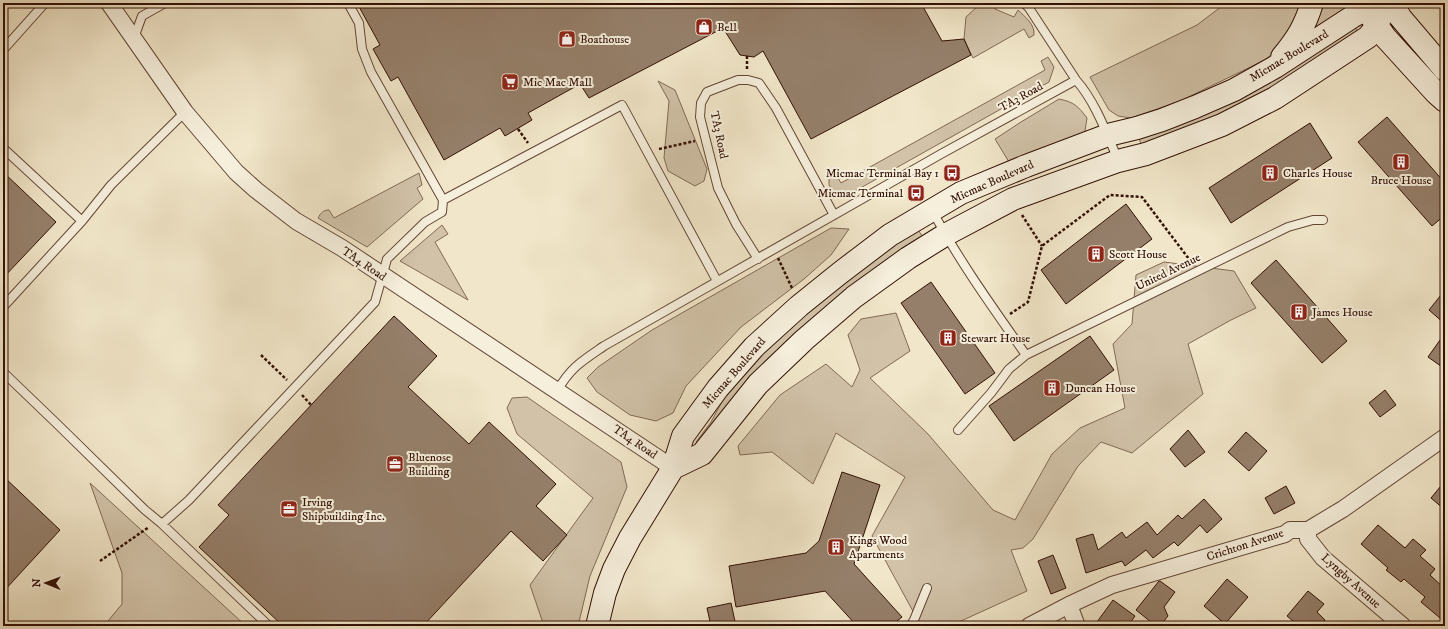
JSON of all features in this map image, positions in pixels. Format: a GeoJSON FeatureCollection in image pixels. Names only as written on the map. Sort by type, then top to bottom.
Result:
{"type":"FeatureCollection","features":[{"type":"Feature","properties":{"kind":"street","name":"TA4 Road"},"geometry":{"type":"LineString","coordinates":[[109,3],[185,112],[223,158],[256,190],[296,221],[342,248],[673,468]]}},
{"type":"Feature","properties":{"kind":"street"},"geometry":{"type":"LineString","coordinates":[[1275,67],[1306,23],[1312,3]]}},
{"type":"Feature","properties":{"kind":"street"},"geometry":{"type":"LineString","coordinates":[[1393,3],[1400,17],[1445,70]]}},
{"type":"Feature","properties":{"kind":"street"},"geometry":{"type":"LineString","coordinates":[[1374,9],[1385,37],[1415,71],[1445,101]]}},
{"type":"Feature","properties":{"kind":"street","name":"Micmac Boulevard"},"geometry":{"type":"LineString","coordinates":[[597,626],[605,593],[614,569],[630,538],[673,468],[683,436],[718,388],[754,347],[799,306],[840,272],[890,235],[960,193],[1108,135],[1137,128],[1195,107],[1234,90],[1275,67],[1352,17],[1374,9]]}},
{"type":"Feature","properties":{"kind":"street","name":"Micmac Boulevard"},"geometry":{"type":"LineString","coordinates":[[673,468],[702,454],[758,384],[816,328],[854,297],[908,258],[945,235],[1013,199],[1118,161],[1146,154],[1222,126],[1275,98],[1368,37],[1374,9]]}},
{"type":"Feature","properties":{"kind":"street","name":"Crichton Avenue"},"geometry":{"type":"LineString","coordinates":[[1029,626],[1112,585],[1285,534],[1290,530],[1308,530],[1343,509],[1445,437]]}},
{"type":"Feature","properties":{"kind":"street","name":"Lyngby Avenue"},"geometry":{"type":"LineString","coordinates":[[1308,530],[1308,539],[1323,558],[1403,626]]}},
{"type":"Feature","properties":{"kind":"street"},"geometry":{"type":"LineString","coordinates":[[1069,605],[1077,626]]}},
{"type":"Feature","properties":{"kind":"lane"},"geometry":{"type":"LineString","coordinates":[[3,50],[45,3]]}},
{"type":"Feature","properties":{"kind":"lane"},"geometry":{"type":"LineString","coordinates":[[134,38],[142,16],[165,3]]}},
{"type":"Feature","properties":{"kind":"lane"},"geometry":{"type":"LineString","coordinates":[[162,524],[189,500],[375,302],[387,259],[425,222],[442,212],[443,200],[371,72],[362,49],[358,23],[348,3]]}},
{"type":"Feature","properties":{"kind":"lane"},"geometry":{"type":"LineString","coordinates":[[1024,3],[1029,8],[1076,80],[1084,89],[1108,135],[1118,161]]}},
{"type":"Feature","properties":{"kind":"lane","name":"TA3 Road"},"geometry":{"type":"LineString","coordinates":[[758,259],[736,224],[718,188],[700,117],[701,103],[707,92],[738,80],[748,80],[759,83],[776,108],[834,214]]}},
{"type":"Feature","properties":{"kind":"lane","name":"TA3 Road"},"geometry":{"type":"LineString","coordinates":[[557,391],[566,376],[575,366],[604,346],[834,214],[1076,80]]}},
{"type":"Feature","properties":{"kind":"lane"},"geometry":{"type":"LineString","coordinates":[[443,200],[622,105],[717,282]]}},
{"type":"Feature","properties":{"kind":"lane"},"geometry":{"type":"LineString","coordinates":[[3,308],[82,221],[111,184],[185,112]]}},
{"type":"Feature","properties":{"kind":"lane"},"geometry":{"type":"LineString","coordinates":[[3,148],[82,221]]}},
{"type":"Feature","properties":{"kind":"lane"},"geometry":{"type":"LineString","coordinates":[[932,210],[945,235],[1026,355]]}},
{"type":"Feature","properties":{"kind":"lane","name":"United Avenue"},"geometry":{"type":"LineString","coordinates":[[958,430],[991,393],[1009,369],[1026,355],[1288,227],[1314,220],[1323,220]]}},
{"type":"Feature","properties":{"kind":"lane"},"geometry":{"type":"LineString","coordinates":[[3,372],[145,510],[162,524],[269,626]]}},
{"type":"Feature","properties":{"kind":"lane"},"geometry":{"type":"LineString","coordinates":[[910,626],[914,620],[927,588]]}},
{"type":"Feature","properties":{"kind":"path"},"geometry":{"type":"LineString","coordinates":[[3,12],[11,3]]}},
{"type":"Feature","properties":{"kind":"path"},"geometry":{"type":"LineString","coordinates":[[518,128],[534,151]]}},
{"type":"Feature","properties":{"kind":"path"},"geometry":{"type":"LineString","coordinates":[[647,150],[667,148],[693,141],[708,145]]}},
{"type":"Feature","properties":{"kind":"path"},"geometry":{"type":"LineString","coordinates":[[1002,320],[1028,302],[1042,246],[1110,195],[1142,197],[1198,271]]}},
{"type":"Feature","properties":{"kind":"path"},"geometry":{"type":"LineString","coordinates":[[100,561],[149,528],[162,524]]}},
{"type":"Feature","properties":{"kind":"shaded area"},"geometry":{"type":"Polygon","coordinates":[[[981,3],[997,4],[995,9],[1014,17],[1018,10],[1033,27],[1034,35],[1029,38],[1024,29],[973,58],[964,39],[966,17],[981,3]]]}},
{"type":"Feature","properties":{"kind":"shaded area"},"geometry":{"type":"Polygon","coordinates":[[[1226,3],[1305,3],[1285,43],[1265,60],[1180,101],[1131,118],[1118,116],[1109,110],[1090,77],[1197,25],[1226,3]]]}},
{"type":"Feature","properties":{"kind":"shaded area"},"geometry":{"type":"Polygon","coordinates":[[[1319,3],[1348,3],[1351,8],[1306,34],[1319,3]]]}},
{"type":"Feature","properties":{"kind":"shaded area"},"geometry":{"type":"Polygon","coordinates":[[[1352,24],[1358,31],[1256,99],[1142,146],[1138,136],[1352,24]]]}},
{"type":"Feature","properties":{"kind":"shaded area"},"geometry":{"type":"Polygon","coordinates":[[[1048,57],[1054,67],[1049,82],[848,195],[834,192],[829,185],[829,177],[835,173],[841,183],[1045,70],[1041,61],[1048,57]]]}},
{"type":"Feature","properties":{"kind":"shaded area"},"geometry":{"type":"Polygon","coordinates":[[[658,81],[675,90],[707,169],[704,181],[695,186],[668,171],[664,158],[669,101],[658,81]]]}},
{"type":"Feature","properties":{"kind":"shaded area"},"geometry":{"type":"Polygon","coordinates":[[[1059,99],[1072,103],[1084,114],[1087,118],[1085,131],[1078,138],[1009,162],[995,139],[1059,99]]]}},
{"type":"Feature","properties":{"kind":"shaded area"},"geometry":{"type":"Polygon","coordinates":[[[419,173],[422,185],[417,188],[423,199],[367,247],[318,218],[322,212],[329,210],[334,218],[419,173]]]}},
{"type":"Feature","properties":{"kind":"shaded area"},"geometry":{"type":"Polygon","coordinates":[[[442,225],[448,234],[435,242],[468,300],[400,261],[442,225]]]}},
{"type":"Feature","properties":{"kind":"shaded area"},"geometry":{"type":"Polygon","coordinates":[[[831,228],[849,229],[831,255],[804,279],[741,327],[686,386],[673,413],[656,421],[630,415],[597,392],[587,378],[598,367],[652,330],[831,228]]]}},
{"type":"Feature","properties":{"kind":"shaded area"},"geometry":{"type":"Polygon","coordinates":[[[918,230],[923,237],[700,445],[696,442],[711,422],[726,394],[755,361],[812,306],[870,260],[918,230]]]}},
{"type":"Feature","properties":{"kind":"shaded area"},"geometry":{"type":"Polygon","coordinates":[[[1164,262],[1234,271],[1256,308],[1188,344],[1203,394],[1132,453],[1101,442],[1078,466],[1033,539],[1023,548],[1011,550],[1027,591],[950,626],[921,626],[872,536],[905,477],[836,433],[813,484],[772,452],[740,455],[738,446],[780,395],[826,364],[852,387],[860,370],[848,335],[861,319],[896,313],[910,351],[870,378],[928,434],[993,510],[1015,520],[1052,454],[1080,428],[1125,408],[1113,344],[1132,324],[1136,275],[1164,262]]]}},
{"type":"Feature","properties":{"kind":"shaded area"},"geometry":{"type":"Polygon","coordinates":[[[527,397],[621,462],[627,487],[590,576],[578,626],[544,626],[530,585],[593,498],[517,434],[507,408],[512,398],[527,397]]]}},
{"type":"Feature","properties":{"kind":"shaded area"},"geometry":{"type":"Polygon","coordinates":[[[90,483],[246,626],[104,626],[122,604],[122,573],[90,483]]]}},
{"type":"Feature","properties":{"kind":"building","name":"Mic Mac Mall"},"geometry":{"type":"Polygon","coordinates":[[[357,3],[921,3],[942,41],[964,39],[971,55],[811,139],[763,51],[754,57],[740,55],[723,28],[589,98],[580,84],[528,113],[532,120],[505,136],[500,128],[444,160],[398,77],[391,81],[373,49],[380,45],[357,3]]]}},
{"type":"Feature","properties":{"kind":"building","name":"Bruce House"},"geometry":{"type":"Polygon","coordinates":[[[1387,117],[1445,183],[1445,215],[1432,226],[1358,142],[1387,117]]]}},
{"type":"Feature","properties":{"kind":"building","name":"Charles House"},"geometry":{"type":"Polygon","coordinates":[[[1310,123],[1332,158],[1231,223],[1209,188],[1310,123]]]}},
{"type":"Feature","properties":{"kind":"building"},"geometry":{"type":"Polygon","coordinates":[[[3,172],[56,222],[3,278],[3,172]]]}},
{"type":"Feature","properties":{"kind":"building","name":"Scott House"},"geometry":{"type":"Polygon","coordinates":[[[1126,204],[1152,239],[1066,304],[1041,270],[1126,204]]]}},
{"type":"Feature","properties":{"kind":"building","name":"James House"},"geometry":{"type":"Polygon","coordinates":[[[1276,260],[1347,341],[1322,363],[1251,283],[1276,260]]]}},
{"type":"Feature","properties":{"kind":"building","name":"Stewart House"},"geometry":{"type":"Polygon","coordinates":[[[931,282],[995,373],[965,394],[901,303],[931,282]]]}},
{"type":"Feature","properties":{"kind":"building"},"geometry":{"type":"Polygon","coordinates":[[[1445,290],[1445,324],[1429,310],[1445,290]]]}},
{"type":"Feature","properties":{"kind":"building","name":"Bluenose Building"},"geometry":{"type":"Polygon","coordinates":[[[394,316],[437,356],[408,387],[469,444],[489,422],[556,484],[536,506],[567,535],[543,561],[511,531],[423,626],[283,626],[199,547],[229,515],[218,505],[394,316]]]}},
{"type":"Feature","properties":{"kind":"building"},"geometry":{"type":"Polygon","coordinates":[[[1445,333],[1445,369],[1428,357],[1445,333]]]}},
{"type":"Feature","properties":{"kind":"building","name":"Duncan House"},"geometry":{"type":"Polygon","coordinates":[[[1090,336],[1114,370],[1014,441],[989,406],[1090,336]]]}},
{"type":"Feature","properties":{"kind":"building"},"geometry":{"type":"Polygon","coordinates":[[[1385,390],[1396,405],[1380,417],[1369,403],[1385,390]]]}},
{"type":"Feature","properties":{"kind":"building"},"geometry":{"type":"Polygon","coordinates":[[[1188,430],[1205,452],[1185,467],[1170,449],[1188,430]]]}},
{"type":"Feature","properties":{"kind":"building"},"geometry":{"type":"Polygon","coordinates":[[[1246,432],[1267,451],[1249,471],[1228,452],[1246,432]]]}},
{"type":"Feature","properties":{"kind":"building","name":"Kings Wood Apartments"},"geometry":{"type":"Polygon","coordinates":[[[842,472],[880,485],[854,564],[902,617],[891,626],[857,626],[825,591],[736,607],[729,566],[806,553],[819,541],[842,472]]]}},
{"type":"Feature","properties":{"kind":"building"},"geometry":{"type":"Polygon","coordinates":[[[3,476],[60,530],[3,592],[3,476]]]}},
{"type":"Feature","properties":{"kind":"building"},"geometry":{"type":"Polygon","coordinates":[[[1445,481],[1445,510],[1431,498],[1445,481]]]}},
{"type":"Feature","properties":{"kind":"building"},"geometry":{"type":"Polygon","coordinates":[[[1286,486],[1295,503],[1274,514],[1265,498],[1286,486]]]}},
{"type":"Feature","properties":{"kind":"building"},"geometry":{"type":"Polygon","coordinates":[[[1204,499],[1222,519],[1207,533],[1200,525],[1178,546],[1174,542],[1153,558],[1146,550],[1125,566],[1122,561],[1086,573],[1076,539],[1093,534],[1098,550],[1122,532],[1126,538],[1147,522],[1157,535],[1178,515],[1182,519],[1204,499]]]}},
{"type":"Feature","properties":{"kind":"building"},"geometry":{"type":"Polygon","coordinates":[[[1378,525],[1405,548],[1413,539],[1426,550],[1420,556],[1435,569],[1430,575],[1445,589],[1445,611],[1440,618],[1421,602],[1425,597],[1404,579],[1401,582],[1386,570],[1388,568],[1361,544],[1378,525]]]}},
{"type":"Feature","properties":{"kind":"building"},"geometry":{"type":"Polygon","coordinates":[[[1053,555],[1066,588],[1051,594],[1038,561],[1053,555]]]}},
{"type":"Feature","properties":{"kind":"building"},"geometry":{"type":"Polygon","coordinates":[[[1227,579],[1248,597],[1225,624],[1204,606],[1227,579]]]}},
{"type":"Feature","properties":{"kind":"building"},"geometry":{"type":"Polygon","coordinates":[[[1159,581],[1175,592],[1164,607],[1168,616],[1160,626],[1156,626],[1136,610],[1159,581]]]}},
{"type":"Feature","properties":{"kind":"building"},"geometry":{"type":"Polygon","coordinates":[[[1308,591],[1324,604],[1317,612],[1325,620],[1320,626],[1299,626],[1287,616],[1308,591]]]}},
{"type":"Feature","properties":{"kind":"building"},"geometry":{"type":"Polygon","coordinates":[[[1113,600],[1135,616],[1128,626],[1094,626],[1113,600]]]}},
{"type":"Feature","properties":{"kind":"building"},"geometry":{"type":"Polygon","coordinates":[[[731,603],[736,626],[711,626],[707,608],[731,603]]]}},
{"type":"Feature","properties":{"kind":"place","name":"Bell"},"geometry":{"type":"Point","coordinates":[704,27]}},
{"type":"Feature","properties":{"kind":"place","name":"Boathouse"},"geometry":{"type":"Point","coordinates":[567,39]}},
{"type":"Feature","properties":{"kind":"place","name":"Mic Mac Mall"},"geometry":{"type":"Point","coordinates":[510,82]}},
{"type":"Feature","properties":{"kind":"place","name":"Bruce House"},"geometry":{"type":"Point","coordinates":[1401,162]}},
{"type":"Feature","properties":{"kind":"place","name":"Micmac Terminal Bay 1"},"geometry":{"type":"Point","coordinates":[952,173]}},
{"type":"Feature","properties":{"kind":"place","name":"Charles House"},"geometry":{"type":"Point","coordinates":[1270,173]}},
{"type":"Feature","properties":{"kind":"place","name":"Micmac Terminal"},"geometry":{"type":"Point","coordinates":[916,193]}},
{"type":"Feature","properties":{"kind":"place","name":"Scott House"},"geometry":{"type":"Point","coordinates":[1096,254]}},
{"type":"Feature","properties":{"kind":"place","name":"James House"},"geometry":{"type":"Point","coordinates":[1299,312]}},
{"type":"Feature","properties":{"kind":"place","name":"Stewart House"},"geometry":{"type":"Point","coordinates":[948,338]}},
{"type":"Feature","properties":{"kind":"place","name":"Duncan House"},"geometry":{"type":"Point","coordinates":[1052,388]}},
{"type":"Feature","properties":{"kind":"place","name":"Bluenose Building"},"geometry":{"type":"Point","coordinates":[395,464]}},
{"type":"Feature","properties":{"kind":"place","name":"Irving Shipbuilding Inc."},"geometry":{"type":"Point","coordinates":[289,509]}},
{"type":"Feature","properties":{"kind":"place","name":"Kings Wood Apartments"},"geometry":{"type":"Point","coordinates":[836,547]}}]}
